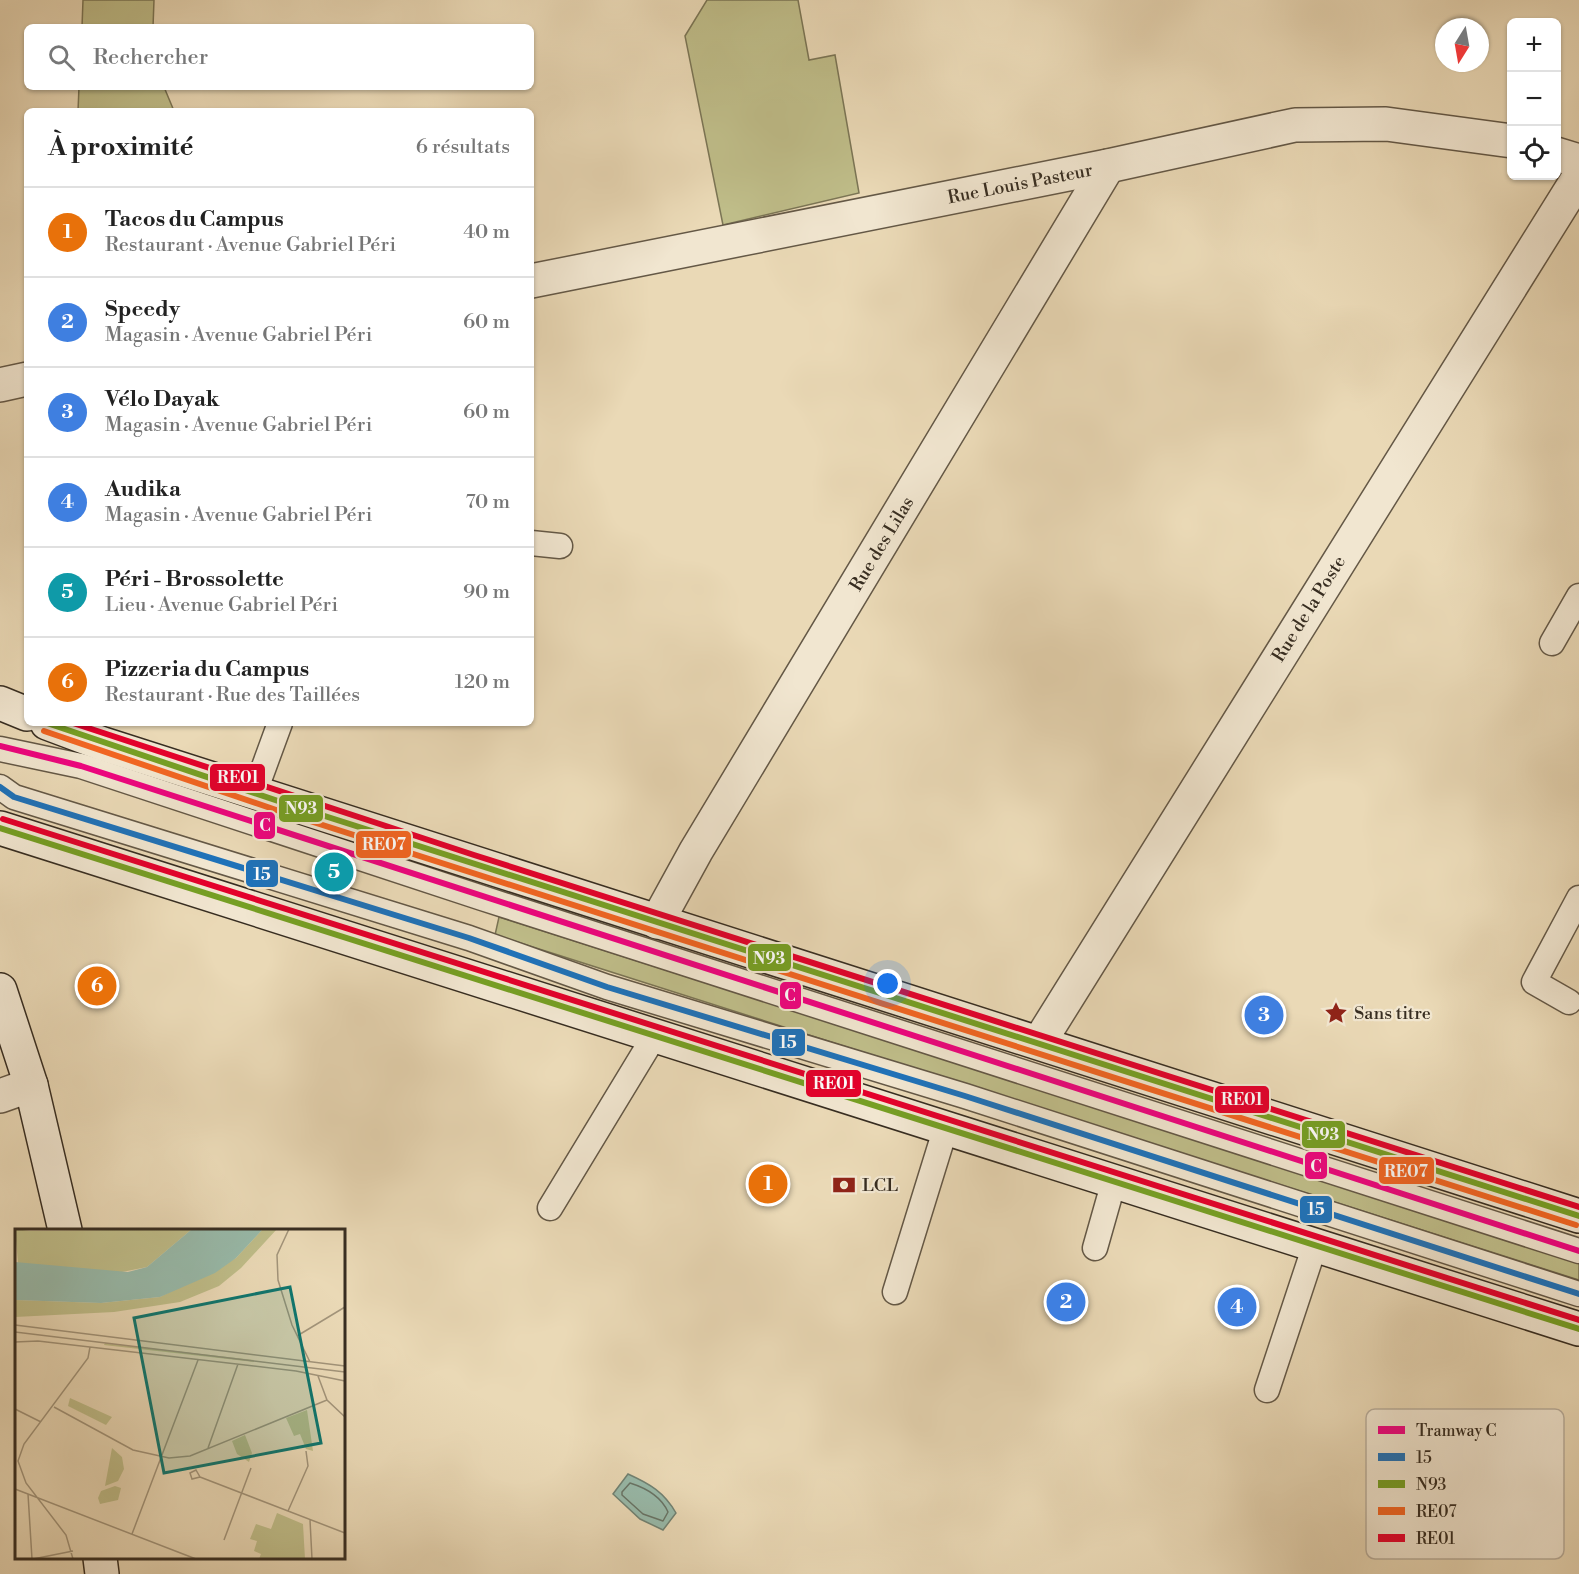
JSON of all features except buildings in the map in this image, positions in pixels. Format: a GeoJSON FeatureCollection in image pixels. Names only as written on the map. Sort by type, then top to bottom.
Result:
{"type":"FeatureCollection","features":[{"type":"Feature","properties":{"kind":"main road","name":"Rue Louis Pasteur"},"geometry":{"type":"LineString","coordinates":[[534,280],[1108,166],[1295,126],[1386,124],[1507,140]]}},
{"type":"Feature","properties":{"kind":"main road"},"geometry":{"type":"LineString","coordinates":[[1561,155],[1579,161]]}},
{"type":"Feature","properties":{"kind":"main road","name":"Rue des Lilas"},"geometry":{"type":"LineString","coordinates":[[657,922],[696,851],[1108,166]]}},
{"type":"Feature","properties":{"kind":"main road","name":"Rue de la Poste"},"geometry":{"type":"LineString","coordinates":[[1040,1041],[1579,177]]}},
{"type":"Feature","properties":{"kind":"main road"},"geometry":{"type":"LineString","coordinates":[[0,385],[24,380]]}},
{"type":"Feature","properties":{"kind":"main road"},"geometry":{"type":"LineString","coordinates":[[0,703],[24,713]]}},
{"type":"Feature","properties":{"kind":"main road"},"geometry":{"type":"LineString","coordinates":[[56,726],[254,794],[1040,1041],[1579,1216]]}},
{"type":"Feature","properties":{"kind":"main road"},"geometry":{"type":"LineString","coordinates":[[0,828],[1579,1329]]}},
{"type":"Feature","properties":{"kind":"main road"},"geometry":{"type":"LineString","coordinates":[[0,990],[31,1085],[65,1229]]}},
{"type":"Feature","properties":{"kind":"main road"},"geometry":{"type":"LineString","coordinates":[[0,1096],[31,1085]]}},
{"type":"Feature","properties":{"kind":"main road"},"geometry":{"type":"LineString","coordinates":[[100,1559],[102,1574]]}},
{"type":"Feature","properties":{"kind":"lane"},"geometry":{"type":"LineString","coordinates":[[534,543],[560,546]]}},
{"type":"Feature","properties":{"kind":"lane"},"geometry":{"type":"LineString","coordinates":[[1552,643],[1579,596]]}},
{"type":"Feature","properties":{"kind":"lane"},"geometry":{"type":"LineString","coordinates":[[254,794],[279,726]]}},
{"type":"Feature","properties":{"kind":"lane"},"geometry":{"type":"LineString","coordinates":[[0,749],[92,769],[482,898],[1579,1251]]}},
{"type":"Feature","properties":{"kind":"lane"},"geometry":{"type":"LineString","coordinates":[[0,787],[14,797],[469,938],[607,987],[965,1096],[1579,1294]]}},
{"type":"Feature","properties":{"kind":"lane"},"geometry":{"type":"LineString","coordinates":[[1569,1002],[1534,982],[1579,898]]}},
{"type":"Feature","properties":{"kind":"lane"},"geometry":{"type":"LineString","coordinates":[[550,1208],[655,1035]]}},
{"type":"Feature","properties":{"kind":"lane"},"geometry":{"type":"LineString","coordinates":[[895,1292],[946,1127]]}},
{"type":"Feature","properties":{"kind":"lane"},"geometry":{"type":"LineString","coordinates":[[1095,1248],[1114,1181]]}},
{"type":"Feature","properties":{"kind":"lane"},"geometry":{"type":"LineString","coordinates":[[1267,1390],[1315,1245]]}},
{"type":"Feature","properties":{"kind":"shaded area"},"geometry":{"type":"Polygon","coordinates":[[[83,0],[154,0],[153,24],[82,24],[83,0]]]}},
{"type":"Feature","properties":{"kind":"shaded area"},"geometry":{"type":"Polygon","coordinates":[[[707,0],[798,0],[809,60],[835,55],[859,193],[723,225],[685,36],[707,0]]]}},
{"type":"Feature","properties":{"kind":"shaded area"},"geometry":{"type":"Polygon","coordinates":[[[79,90],[165,90],[173,108],[78,108],[79,90]]]}},
{"type":"Feature","properties":{"kind":"shaded area"},"geometry":{"type":"Polygon","coordinates":[[[499,917],[1579,1260],[1579,1280],[495,935],[499,917]]]}},
{"type":"Feature","properties":{"kind":"water"},"geometry":{"type":"Polygon","coordinates":[[[628,1474],[656,1489],[667,1499],[676,1513],[663,1530],[640,1519],[613,1494],[628,1474]]]}},
{"type":"Feature","properties":{"kind":"tram line","name":"C"},"geometry":{"type":"LineString","coordinates":[[0,746],[81,766],[1579,1251]]}},
{"type":"Feature","properties":{"kind":"transit line","name":"N93"},"geometry":{"type":"LineString","coordinates":[[56,726],[287,804],[1579,1216]]}},
{"type":"Feature","properties":{"kind":"transit line","name":"RE01"},"geometry":{"type":"LineString","coordinates":[[82,726],[474,855],[1579,1207]]}},
{"type":"Feature","properties":{"kind":"transit line","name":"RE07"},"geometry":{"type":"LineString","coordinates":[[44,731],[285,813],[1576,1225]]}},
{"type":"Feature","properties":{"kind":"transit line","name":"15"},"geometry":{"type":"LineString","coordinates":[[0,787],[14,797],[469,938],[607,987],[965,1096],[1579,1294]]}},
{"type":"Feature","properties":{"kind":"transit line","name":"RE01"},"geometry":{"type":"LineString","coordinates":[[3,819],[1579,1320]]}},
{"type":"Feature","properties":{"kind":"transit line","name":"N93"},"geometry":{"type":"LineString","coordinates":[[0,828],[1579,1329]]}},
{"type":"Feature","properties":{"kind":"place","name":"Péri - Brossolette"},"geometry":{"type":"Point","coordinates":[334,872]}},
{"type":"Feature","properties":{"kind":"place","name":"Pizzeria du Campus"},"geometry":{"type":"Point","coordinates":[97,986]}},
{"type":"Feature","properties":{"kind":"place","name":"Sans titre"},"geometry":{"type":"Point","coordinates":[1336,1013]}},
{"type":"Feature","properties":{"kind":"place","name":"Vélo Dayak"},"geometry":{"type":"Point","coordinates":[1264,1015]}},
{"type":"Feature","properties":{"kind":"place","name":"Tacos du Campus"},"geometry":{"type":"Point","coordinates":[768,1184]}},
{"type":"Feature","properties":{"kind":"place","name":"LCL"},"geometry":{"type":"Point","coordinates":[844,1185]}},
{"type":"Feature","properties":{"kind":"place","name":"Speedy"},"geometry":{"type":"Point","coordinates":[1066,1302]}},
{"type":"Feature","properties":{"kind":"place","name":"Audika"},"geometry":{"type":"Point","coordinates":[1237,1307]}}]}
